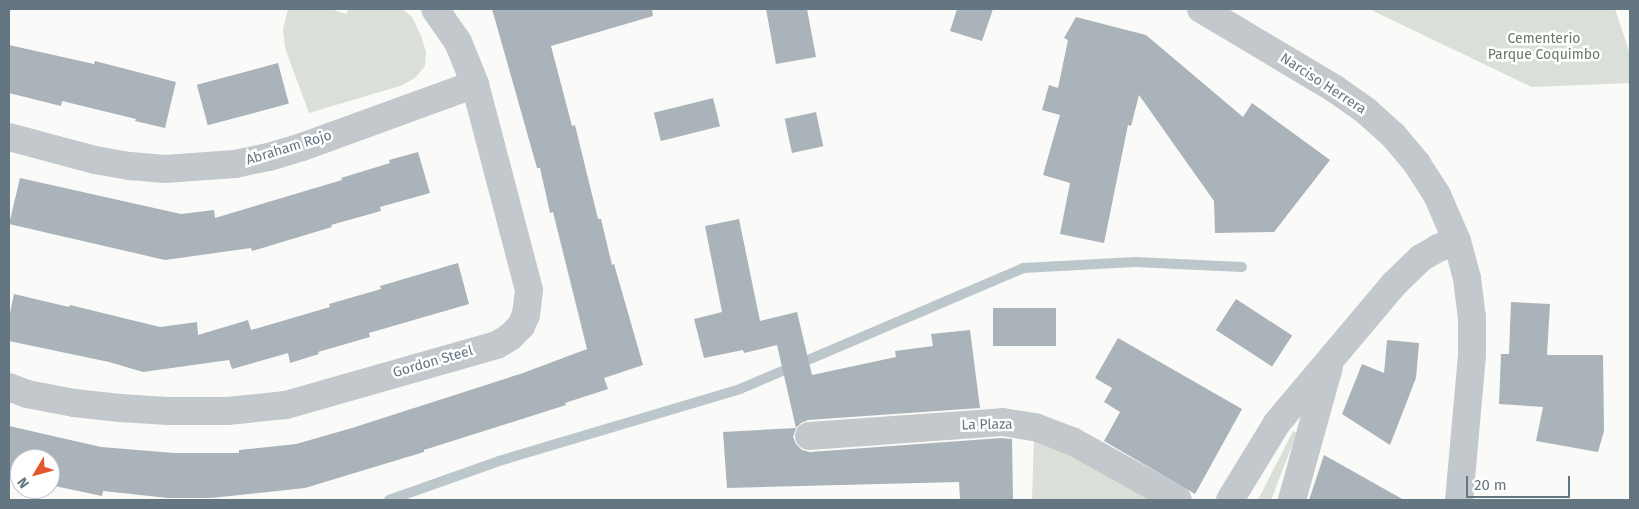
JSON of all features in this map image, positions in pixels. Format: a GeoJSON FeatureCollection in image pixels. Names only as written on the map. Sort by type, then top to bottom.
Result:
{"type":"FeatureCollection","features":[{"type":"Feature","properties":{"kind":"street","name":"Gordon Steel"},"geometry":{"type":"LineString","coordinates":[[9,387],[27,394],[74,403],[139,409],[227,410],[286,405],[497,345],[510,337],[521,326],[526,315],[530,290],[475,84],[458,42],[435,9]]}},
{"type":"Feature","properties":{"kind":"street","name":"Narciso Herrera"},"geometry":{"type":"LineString","coordinates":[[1201,9],[1335,89],[1372,116],[1393,135],[1417,164],[1437,195],[1457,241],[1467,278],[1472,317],[1472,355],[1459,500]]}},
{"type":"Feature","properties":{"kind":"street","name":"Abraham Rojo"},"geometry":{"type":"LineString","coordinates":[[9,137],[96,160],[130,166],[165,169],[226,165],[269,157],[302,147],[475,84]]}},
{"type":"Feature","properties":{"kind":"street"},"geometry":{"type":"LineString","coordinates":[[1230,500],[1277,423],[1406,270],[1438,248],[1457,241]]}},
{"type":"Feature","properties":{"kind":"street"},"geometry":{"type":"LineString","coordinates":[[1292,500],[1331,360]]}},
{"type":"Feature","properties":{"kind":"street","name":"La Plaza"},"geometry":{"type":"LineString","coordinates":[[809,436],[1002,422],[1035,427],[1072,441],[1178,500]]}},
{"type":"Feature","properties":{"kind":"green space"},"geometry":{"type":"Polygon","coordinates":[[[288,9],[330,9],[346,14],[349,9],[402,9],[412,17],[421,36],[426,52],[425,66],[416,77],[403,85],[309,113],[285,48],[283,30],[288,9]]]}},
{"type":"Feature","properties":{"kind":"green space","name":"Cementerio Parque Coquimbo"},"geometry":{"type":"Polygon","coordinates":[[[1369,9],[1615,9],[1630,54],[1630,83],[1532,87],[1369,9]]]}},
{"type":"Feature","properties":{"kind":"green space"},"geometry":{"type":"Polygon","coordinates":[[[1293,431],[1297,433],[1271,500],[1258,500],[1293,431]]]}},
{"type":"Feature","properties":{"kind":"green space"},"geometry":{"type":"Polygon","coordinates":[[[1034,435],[1159,500],[1032,500],[1034,435]]]}},
{"type":"Feature","properties":{"kind":"building"},"geometry":{"type":"Polygon","coordinates":[[[492,9],[652,9],[653,16],[551,46],[572,126],[575,125],[598,219],[601,219],[612,265],[614,264],[643,365],[604,378],[608,389],[565,403],[566,405],[424,450],[424,452],[305,488],[211,498],[168,498],[103,491],[102,496],[60,487],[60,449],[10,449],[9,475],[9,426],[101,447],[174,453],[239,453],[239,450],[296,444],[352,428],[523,373],[587,349],[553,212],[550,213],[540,168],[537,168],[492,9]]]}},
{"type":"Feature","properties":{"kind":"building"},"geometry":{"type":"Polygon","coordinates":[[[766,9],[807,9],[816,57],[776,64],[766,9]]]}},
{"type":"Feature","properties":{"kind":"building"},"geometry":{"type":"Polygon","coordinates":[[[957,9],[993,9],[982,41],[950,31],[957,9]]]}},
{"type":"Feature","properties":{"kind":"building"},"geometry":{"type":"Polygon","coordinates":[[[1076,17],[1146,35],[1243,117],[1252,103],[1330,160],[1274,232],[1215,233],[1214,201],[1139,95],[1131,126],[1128,125],[1104,243],[1060,234],[1070,183],[1043,175],[1060,115],[1042,110],[1049,85],[1058,88],[1068,40],[1064,38],[1076,17]]]}},
{"type":"Feature","properties":{"kind":"building"},"geometry":{"type":"Polygon","coordinates":[[[9,45],[94,64],[95,61],[176,82],[165,128],[62,101],[61,106],[9,93],[9,45]]]}},
{"type":"Feature","properties":{"kind":"building"},"geometry":{"type":"Polygon","coordinates":[[[278,63],[289,104],[208,125],[197,85],[278,63]]]}},
{"type":"Feature","properties":{"kind":"building"},"geometry":{"type":"Polygon","coordinates":[[[713,98],[720,126],[661,141],[654,113],[713,98]]]}},
{"type":"Feature","properties":{"kind":"building"},"geometry":{"type":"Polygon","coordinates":[[[816,112],[823,146],[792,153],[785,119],[816,112]]]}},
{"type":"Feature","properties":{"kind":"building"},"geometry":{"type":"Polygon","coordinates":[[[418,152],[430,193],[380,207],[381,211],[252,251],[251,248],[165,260],[9,224],[20,178],[181,214],[214,210],[215,218],[342,180],[341,178],[390,163],[389,160],[418,152]]]}},
{"type":"Feature","properties":{"kind":"building"},"geometry":{"type":"Polygon","coordinates":[[[739,219],[760,321],[797,312],[812,375],[896,357],[895,351],[933,346],[931,334],[970,330],[980,408],[808,420],[796,428],[777,345],[744,353],[743,350],[704,358],[694,319],[722,312],[705,226],[739,219]]]}},
{"type":"Feature","properties":{"kind":"building"},"geometry":{"type":"Polygon","coordinates":[[[458,263],[469,304],[369,333],[370,337],[318,352],[319,354],[290,363],[288,353],[232,369],[229,360],[143,372],[109,362],[9,341],[9,318],[14,294],[69,307],[70,305],[160,327],[197,322],[198,335],[248,320],[251,330],[330,307],[329,304],[381,289],[380,286],[458,263]]]}},
{"type":"Feature","properties":{"kind":"building"},"geometry":{"type":"Polygon","coordinates":[[[1236,299],[1292,335],[1272,367],[1216,330],[1236,299]]]}},
{"type":"Feature","properties":{"kind":"building"},"geometry":{"type":"Polygon","coordinates":[[[1511,302],[1550,304],[1547,355],[1603,355],[1604,431],[1598,452],[1536,441],[1543,407],[1499,404],[1501,354],[1509,354],[1511,302]]]}},
{"type":"Feature","properties":{"kind":"building"},"geometry":{"type":"Polygon","coordinates":[[[993,308],[1056,308],[1056,346],[993,346],[993,308]]]}},
{"type":"Feature","properties":{"kind":"building"},"geometry":{"type":"Polygon","coordinates":[[[1118,338],[1242,409],[1195,494],[1104,441],[1120,412],[1104,402],[1112,388],[1095,378],[1118,338]]]}},
{"type":"Feature","properties":{"kind":"building"},"geometry":{"type":"Polygon","coordinates":[[[1387,340],[1419,343],[1416,378],[1390,445],[1342,414],[1362,364],[1384,373],[1387,340]]]}},
{"type":"Feature","properties":{"kind":"building"},"geometry":{"type":"Polygon","coordinates":[[[796,428],[793,437],[796,444],[802,450],[810,452],[1001,438],[1012,439],[1013,500],[960,500],[959,482],[727,488],[723,432],[796,428]]]}},
{"type":"Feature","properties":{"kind":"building"},"geometry":{"type":"Polygon","coordinates":[[[1324,455],[1404,500],[1309,500],[1324,455]]]}},
{"type":"Feature","properties":{"kind":"waterway"},"geometry":{"type":"LineString","coordinates":[[389,500],[499,461],[740,389],[1023,268],[1135,262],[1242,267]]}}]}
